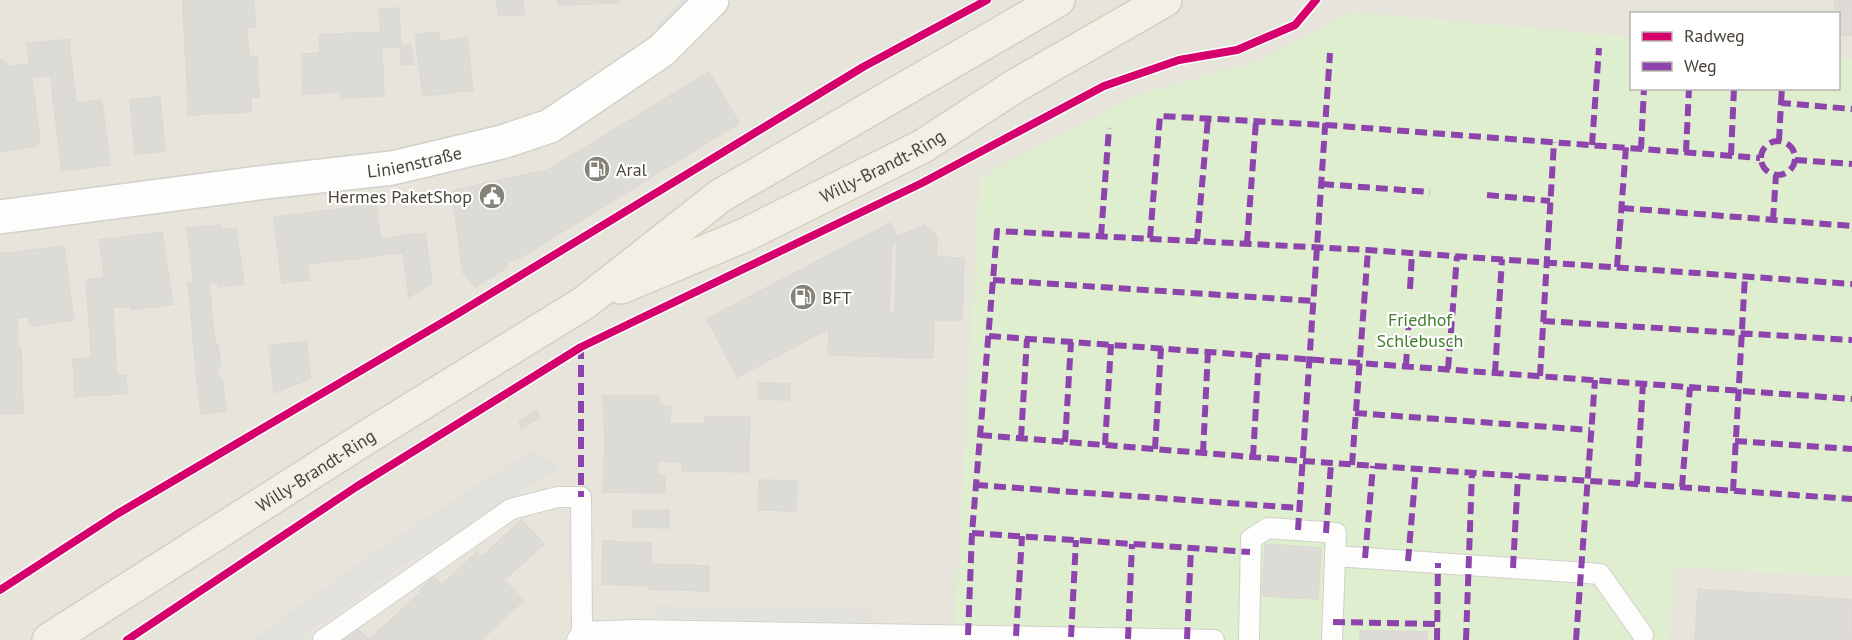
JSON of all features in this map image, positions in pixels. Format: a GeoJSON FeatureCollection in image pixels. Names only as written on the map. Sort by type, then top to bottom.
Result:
{"type":"FeatureCollection","features":[{"type":"Feature","properties":{"kind":"main road","name":"Willy-Brandt-Ring"},"geometry":{"type":"LineString","coordinates":[[49,640],[367,437],[584,303],[720,196],[1058,0]]}},
{"type":"Feature","properties":{"kind":"main road","name":"Willy-Brandt-Ring"},"geometry":{"type":"LineString","coordinates":[[584,303],[745,235],[923,146],[1015,86],[1165,0]]}},
{"type":"Feature","properties":{"kind":"street","name":"Linienstraße"},"geometry":{"type":"LineString","coordinates":[[0,217],[392,168],[502,142],[550,126],[661,51],[712,0]]}},
{"type":"Feature","properties":{"kind":"lane"},"geometry":{"type":"LineString","coordinates":[[323,640],[511,509],[558,496],[581,497],[580,636],[634,630],[1214,640]]}},
{"type":"Feature","properties":{"kind":"lane"},"geometry":{"type":"LineString","coordinates":[[1249,640],[1251,539],[1268,528],[1336,533],[1332,640]]}},
{"type":"Feature","properties":{"kind":"lane"},"geometry":{"type":"LineString","coordinates":[[1335,556],[1600,574],[1643,635]]}},
{"type":"Feature","properties":{"kind":"shaded area"},"geometry":{"type":"Polygon","coordinates":[[[0,0],[1852,0],[1852,640],[0,640],[0,0]]]}},
{"type":"Feature","properties":{"kind":"shaded area"},"geometry":{"type":"Polygon","coordinates":[[[683,0],[699,0],[665,35],[656,27],[683,0]]]}},
{"type":"Feature","properties":{"kind":"shaded area"},"geometry":{"type":"Polygon","coordinates":[[[533,449],[560,468],[399,568],[298,640],[253,640],[369,555],[533,449]]]}},
{"type":"Feature","properties":{"kind":"shaded area"},"geometry":{"type":"Polygon","coordinates":[[[656,606],[872,610],[871,622],[655,618],[656,606]]]}},
{"type":"Feature","properties":{"kind":"green space","name":"Friedhof Schlebusch"},"geometry":{"type":"Polygon","coordinates":[[[1351,12],[1630,37],[1630,90],[1840,90],[1840,59],[1852,60],[1852,577],[1675,567],[1669,640],[954,640],[980,178],[1135,96],[1265,59],[1351,12]]]}},
{"type":"Feature","properties":{"kind":"building"},"geometry":{"type":"Polygon","coordinates":[[[183,0],[254,0],[254,7],[183,11],[183,0]]]}},
{"type":"Feature","properties":{"kind":"building"},"geometry":{"type":"Polygon","coordinates":[[[497,0],[523,0],[524,15],[498,15],[497,0]]]}},
{"type":"Feature","properties":{"kind":"building"},"geometry":{"type":"Polygon","coordinates":[[[557,0],[619,0],[619,3],[558,5],[557,0]]]}},
{"type":"Feature","properties":{"kind":"building"},"geometry":{"type":"Polygon","coordinates":[[[1834,0],[1852,0],[1852,35],[1840,36],[1840,12],[1836,12],[1834,0]]]}},
{"type":"Feature","properties":{"kind":"building"},"geometry":{"type":"Polygon","coordinates":[[[254,7],[256,27],[247,28],[248,43],[185,46],[183,11],[254,7]]]}},
{"type":"Feature","properties":{"kind":"building"},"geometry":{"type":"Polygon","coordinates":[[[399,8],[401,47],[382,48],[379,9],[399,8]]]}},
{"type":"Feature","properties":{"kind":"building"},"geometry":{"type":"Polygon","coordinates":[[[381,32],[384,96],[341,98],[338,34],[381,32]]]}},
{"type":"Feature","properties":{"kind":"building"},"geometry":{"type":"Polygon","coordinates":[[[439,32],[440,41],[467,38],[473,90],[423,96],[415,35],[439,32]]]}},
{"type":"Feature","properties":{"kind":"building"},"geometry":{"type":"Polygon","coordinates":[[[338,34],[339,52],[320,53],[319,35],[338,34]]]}},
{"type":"Feature","properties":{"kind":"building"},"geometry":{"type":"Polygon","coordinates":[[[69,39],[77,113],[55,116],[47,42],[69,39]]]}},
{"type":"Feature","properties":{"kind":"building"},"geometry":{"type":"Polygon","coordinates":[[[46,41],[50,76],[32,77],[27,44],[46,41]]]}},
{"type":"Feature","properties":{"kind":"building"},"geometry":{"type":"Polygon","coordinates":[[[248,43],[249,57],[257,57],[258,77],[187,80],[185,46],[248,43]]]}},
{"type":"Feature","properties":{"kind":"building"},"geometry":{"type":"Polygon","coordinates":[[[411,45],[413,64],[401,65],[401,46],[411,45]]]}},
{"type":"Feature","properties":{"kind":"building"},"geometry":{"type":"Polygon","coordinates":[[[339,52],[341,92],[322,93],[320,53],[339,52]]]}},
{"type":"Feature","properties":{"kind":"building"},"geometry":{"type":"Polygon","coordinates":[[[320,53],[322,93],[303,94],[302,54],[320,53]]]}},
{"type":"Feature","properties":{"kind":"building"},"geometry":{"type":"Polygon","coordinates":[[[0,59],[6,63],[16,140],[0,142],[0,59]]]}},
{"type":"Feature","properties":{"kind":"building"},"geometry":{"type":"Polygon","coordinates":[[[30,64],[40,142],[35,147],[23,148],[17,144],[16,140],[6,67],[30,64]]]}},
{"type":"Feature","properties":{"kind":"building"},"geometry":{"type":"Polygon","coordinates":[[[709,72],[739,123],[518,259],[499,180],[548,170],[709,72]]]}},
{"type":"Feature","properties":{"kind":"building"},"geometry":{"type":"Polygon","coordinates":[[[258,77],[259,97],[251,97],[251,112],[188,115],[187,80],[258,77]]]}},
{"type":"Feature","properties":{"kind":"building"},"geometry":{"type":"Polygon","coordinates":[[[160,97],[165,151],[135,154],[130,100],[160,97]]]}},
{"type":"Feature","properties":{"kind":"building"},"geometry":{"type":"Polygon","coordinates":[[[101,100],[103,110],[77,113],[76,103],[101,100]]]}},
{"type":"Feature","properties":{"kind":"building"},"geometry":{"type":"Polygon","coordinates":[[[103,110],[110,165],[62,171],[55,116],[103,110]]]}},
{"type":"Feature","properties":{"kind":"building"},"geometry":{"type":"Polygon","coordinates":[[[16,140],[17,144],[23,148],[4,152],[0,149],[0,142],[16,140]]]}},
{"type":"Feature","properties":{"kind":"building"},"geometry":{"type":"Polygon","coordinates":[[[499,180],[518,259],[507,262],[508,267],[475,287],[463,273],[452,191],[499,180]]]}},
{"type":"Feature","properties":{"kind":"building"},"geometry":{"type":"Polygon","coordinates":[[[376,204],[383,255],[338,261],[330,210],[376,204]]]}},
{"type":"Feature","properties":{"kind":"building"},"geometry":{"type":"Polygon","coordinates":[[[330,210],[337,260],[280,268],[274,217],[330,210]]]}},
{"type":"Feature","properties":{"kind":"building"},"geometry":{"type":"Polygon","coordinates":[[[890,223],[897,237],[897,243],[892,242],[889,313],[861,312],[737,377],[707,319],[890,223]]]}},
{"type":"Feature","properties":{"kind":"building"},"geometry":{"type":"Polygon","coordinates":[[[221,225],[221,230],[236,228],[244,284],[218,287],[218,282],[194,285],[187,228],[221,225]]]}},
{"type":"Feature","properties":{"kind":"building"},"geometry":{"type":"Polygon","coordinates":[[[924,225],[937,236],[933,358],[828,355],[829,329],[861,312],[895,313],[897,237],[924,225]]]}},
{"type":"Feature","properties":{"kind":"building"},"geometry":{"type":"Polygon","coordinates":[[[162,232],[173,304],[131,310],[131,306],[109,308],[99,240],[162,232]]]}},
{"type":"Feature","properties":{"kind":"building"},"geometry":{"type":"Polygon","coordinates":[[[425,233],[432,283],[409,297],[401,236],[425,233]]]}},
{"type":"Feature","properties":{"kind":"building"},"geometry":{"type":"Polygon","coordinates":[[[401,236],[404,252],[383,255],[381,239],[401,236]]]}},
{"type":"Feature","properties":{"kind":"building"},"geometry":{"type":"Polygon","coordinates":[[[64,246],[74,320],[33,326],[29,322],[29,317],[17,318],[18,347],[0,347],[0,254],[64,246]]]}},
{"type":"Feature","properties":{"kind":"building"},"geometry":{"type":"Polygon","coordinates":[[[936,257],[964,258],[962,320],[934,320],[936,257]]]}},
{"type":"Feature","properties":{"kind":"building"},"geometry":{"type":"Polygon","coordinates":[[[307,265],[310,280],[282,283],[280,268],[307,265]]]}},
{"type":"Feature","properties":{"kind":"building"},"geometry":{"type":"Polygon","coordinates":[[[104,277],[109,308],[113,308],[116,364],[92,365],[86,280],[104,277]]]}},
{"type":"Feature","properties":{"kind":"building"},"geometry":{"type":"Polygon","coordinates":[[[194,282],[194,285],[209,283],[212,315],[191,317],[188,283],[194,282]]]}},
{"type":"Feature","properties":{"kind":"building"},"geometry":{"type":"Polygon","coordinates":[[[212,315],[216,347],[194,348],[191,317],[212,315]]]}},
{"type":"Feature","properties":{"kind":"building"},"geometry":{"type":"Polygon","coordinates":[[[306,341],[311,378],[274,393],[269,346],[306,341]]]}},
{"type":"Feature","properties":{"kind":"building"},"geometry":{"type":"Polygon","coordinates":[[[218,345],[221,366],[217,366],[219,379],[197,380],[194,348],[218,345]]]}},
{"type":"Feature","properties":{"kind":"building"},"geometry":{"type":"Polygon","coordinates":[[[0,347],[21,347],[23,413],[0,414],[0,347]]]}},
{"type":"Feature","properties":{"kind":"building"},"geometry":{"type":"Polygon","coordinates":[[[92,358],[94,395],[75,397],[73,359],[92,358]]]}},
{"type":"Feature","properties":{"kind":"building"},"geometry":{"type":"Polygon","coordinates":[[[116,364],[117,376],[93,377],[92,365],[116,364]]]}},
{"type":"Feature","properties":{"kind":"building"},"geometry":{"type":"Polygon","coordinates":[[[126,375],[127,394],[94,395],[93,377],[126,375]]]}},
{"type":"Feature","properties":{"kind":"building"},"geometry":{"type":"Polygon","coordinates":[[[222,379],[226,411],[201,414],[197,380],[222,379]]]}},
{"type":"Feature","properties":{"kind":"building"},"geometry":{"type":"Polygon","coordinates":[[[758,383],[790,384],[790,400],[758,399],[758,383]]]}},
{"type":"Feature","properties":{"kind":"building"},"geometry":{"type":"Polygon","coordinates":[[[603,396],[659,396],[658,443],[605,444],[603,396]]]}},
{"type":"Feature","properties":{"kind":"building"},"geometry":{"type":"Polygon","coordinates":[[[659,405],[671,406],[670,424],[705,424],[705,417],[750,417],[749,444],[658,443],[659,405]]]}},
{"type":"Feature","properties":{"kind":"building"},"geometry":{"type":"Polygon","coordinates":[[[536,411],[540,417],[522,428],[519,422],[536,411]]]}},
{"type":"Feature","properties":{"kind":"building"},"geometry":{"type":"Polygon","coordinates":[[[658,443],[658,475],[665,475],[665,493],[603,492],[605,444],[658,443]]]}},
{"type":"Feature","properties":{"kind":"building"},"geometry":{"type":"Polygon","coordinates":[[[658,443],[749,444],[749,472],[682,471],[682,462],[658,461],[658,443]]]}},
{"type":"Feature","properties":{"kind":"building"},"geometry":{"type":"Polygon","coordinates":[[[759,480],[797,481],[796,511],[758,510],[759,480]]]}},
{"type":"Feature","properties":{"kind":"building"},"geometry":{"type":"Polygon","coordinates":[[[633,510],[669,510],[669,528],[633,527],[633,510]]]}},
{"type":"Feature","properties":{"kind":"building"},"geometry":{"type":"Polygon","coordinates":[[[521,520],[544,544],[504,580],[482,557],[521,520]]]}},
{"type":"Feature","properties":{"kind":"building"},"geometry":{"type":"Polygon","coordinates":[[[603,541],[651,543],[651,586],[602,584],[603,541]]]}},
{"type":"Feature","properties":{"kind":"building"},"geometry":{"type":"Polygon","coordinates":[[[1265,544],[1321,548],[1318,599],[1262,596],[1265,544]]]}},
{"type":"Feature","properties":{"kind":"building"},"geometry":{"type":"Polygon","coordinates":[[[477,552],[520,597],[511,606],[514,609],[481,640],[369,640],[421,592],[420,590],[434,576],[442,585],[477,552]]]}},
{"type":"Feature","properties":{"kind":"building"},"geometry":{"type":"Polygon","coordinates":[[[651,564],[709,566],[709,591],[649,589],[651,564]]]}},
{"type":"Feature","properties":{"kind":"building"},"geometry":{"type":"Polygon","coordinates":[[[1698,589],[1818,597],[1815,640],[1695,640],[1698,589]]]}},
{"type":"Feature","properties":{"kind":"building"},"geometry":{"type":"Polygon","coordinates":[[[520,597],[524,601],[514,609],[511,606],[520,597]]]}},
{"type":"Feature","properties":{"kind":"building"},"geometry":{"type":"Polygon","coordinates":[[[1818,597],[1852,600],[1852,640],[1815,640],[1818,597]]]}},
{"type":"Feature","properties":{"kind":"building"},"geometry":{"type":"Polygon","coordinates":[[[355,626],[369,640],[341,639],[355,626]]]}},
{"type":"Feature","properties":{"kind":"building"},"geometry":{"type":"Polygon","coordinates":[[[1360,631],[1393,631],[1387,638],[1360,637],[1360,631]]]}},
{"type":"Feature","properties":{"kind":"building"},"geometry":{"type":"Polygon","coordinates":[[[1393,631],[1427,632],[1427,638],[1400,638],[1393,631]]]}},
{"type":"Feature","properties":{"kind":"building"},"geometry":{"type":"Polygon","coordinates":[[[1393,631],[1400,638],[1427,638],[1427,640],[1360,640],[1360,637],[1387,638],[1393,631]]]}},
{"type":"Feature","properties":{"kind":"marked path"},"geometry":{"type":"LineString","coordinates":[[1592,145],[1599,48]]}},
{"type":"Feature","properties":{"kind":"marked path"},"geometry":{"type":"LineString","coordinates":[[1298,530],[1330,53]]}},
{"type":"Feature","properties":{"kind":"marked path"},"geometry":{"type":"LineString","coordinates":[[1641,149],[1644,90]]}},
{"type":"Feature","properties":{"kind":"marked path"},"geometry":{"type":"LineString","coordinates":[[1686,152],[1689,90]]}},
{"type":"Feature","properties":{"kind":"marked path"},"geometry":{"type":"LineString","coordinates":[[1731,155],[1734,90]]}},
{"type":"Feature","properties":{"kind":"marked path"},"geometry":{"type":"LineString","coordinates":[[1781,103],[1782,90]]}},
{"type":"Feature","properties":{"kind":"marked path"},"geometry":{"type":"LineString","coordinates":[[1779,141],[1781,103],[1852,109]]}},
{"type":"Feature","properties":{"kind":"marked path"},"geometry":{"type":"LineString","coordinates":[[1150,238],[1160,116],[1326,125],[1760,158]]}},
{"type":"Feature","properties":{"kind":"marked path"},"geometry":{"type":"LineString","coordinates":[[1197,241],[1208,118]]}},
{"type":"Feature","properties":{"kind":"marked path"},"geometry":{"type":"LineString","coordinates":[[1247,243],[1256,121]]}},
{"type":"Feature","properties":{"kind":"marked path"},"geometry":{"type":"LineString","coordinates":[[1101,236],[1109,128]]}},
{"type":"Feature","properties":{"kind":"marked path"},"geometry":{"type":"LineString","coordinates":[[1778,141],[1790,146],[1795,158],[1790,170],[1778,175],[1766,170],[1761,158],[1766,146],[1778,141]]}},
{"type":"Feature","properties":{"kind":"marked path"},"geometry":{"type":"LineString","coordinates":[[1540,376],[1554,142]]}},
{"type":"Feature","properties":{"kind":"marked path"},"geometry":{"type":"LineString","coordinates":[[1617,267],[1626,147]]}},
{"type":"Feature","properties":{"kind":"marked path"},"geometry":{"type":"LineString","coordinates":[[1795,160],[1852,164]]}},
{"type":"Feature","properties":{"kind":"marked path"},"geometry":{"type":"LineString","coordinates":[[1773,220],[1776,175]]}},
{"type":"Feature","properties":{"kind":"marked path"},"geometry":{"type":"LineString","coordinates":[[1322,184],[1430,192]]}},
{"type":"Feature","properties":{"kind":"marked path"},"geometry":{"type":"LineString","coordinates":[[1487,195],[1550,201]]}},
{"type":"Feature","properties":{"kind":"marked path"},"geometry":{"type":"LineString","coordinates":[[1622,208],[1852,226]]}},
{"type":"Feature","properties":{"kind":"marked path"},"geometry":{"type":"LineString","coordinates":[[968,635],[972,533],[997,231],[1368,250],[1852,284]]}},
{"type":"Feature","properties":{"kind":"marked path"},"geometry":{"type":"LineString","coordinates":[[1352,465],[1368,250]]}},
{"type":"Feature","properties":{"kind":"marked path"},"geometry":{"type":"LineString","coordinates":[[1410,289],[1412,253]]}},
{"type":"Feature","properties":{"kind":"marked path"},"geometry":{"type":"LineString","coordinates":[[1448,369],[1457,256]]}},
{"type":"Feature","properties":{"kind":"marked path"},"geometry":{"type":"LineString","coordinates":[[1495,373],[1502,259]]}},
{"type":"Feature","properties":{"kind":"marked path"},"geometry":{"type":"LineString","coordinates":[[1733,491],[1745,276]]}},
{"type":"Feature","properties":{"kind":"marked path"},"geometry":{"type":"LineString","coordinates":[[993,280],[1314,301]]}},
{"type":"Feature","properties":{"kind":"marked path"},"geometry":{"type":"LineString","coordinates":[[1406,366],[1409,315]]}},
{"type":"Feature","properties":{"kind":"marked path"},"geometry":{"type":"LineString","coordinates":[[1543,321],[1852,340]]}},
{"type":"Feature","properties":{"kind":"marked path"},"geometry":{"type":"LineString","coordinates":[[989,336],[1852,399]]}},
{"type":"Feature","properties":{"kind":"marked path"},"geometry":{"type":"LineString","coordinates":[[1021,438],[1027,339]]}},
{"type":"Feature","properties":{"kind":"marked path"},"geometry":{"type":"LineString","coordinates":[[1065,442],[1071,342]]}},
{"type":"Feature","properties":{"kind":"marked path"},"geometry":{"type":"LineString","coordinates":[[1105,445],[1111,344]]}},
{"type":"Feature","properties":{"kind":"marked path"},"geometry":{"type":"LineString","coordinates":[[581,347],[581,497]]}},
{"type":"Feature","properties":{"kind":"marked path"},"geometry":{"type":"LineString","coordinates":[[1155,449],[1161,348]]}},
{"type":"Feature","properties":{"kind":"marked path"},"geometry":{"type":"LineString","coordinates":[[1203,453],[1208,351]]}},
{"type":"Feature","properties":{"kind":"marked path"},"geometry":{"type":"LineString","coordinates":[[1253,457],[1259,355]]}},
{"type":"Feature","properties":{"kind":"marked path"},"geometry":{"type":"LineString","coordinates":[[1576,640],[1595,380]]}},
{"type":"Feature","properties":{"kind":"marked path"},"geometry":{"type":"LineString","coordinates":[[1637,484],[1643,383]]}},
{"type":"Feature","properties":{"kind":"marked path"},"geometry":{"type":"LineString","coordinates":[[1682,487],[1690,387]]}},
{"type":"Feature","properties":{"kind":"marked path"},"geometry":{"type":"LineString","coordinates":[[1355,413],[1590,430]]}},
{"type":"Feature","properties":{"kind":"marked path"},"geometry":{"type":"LineString","coordinates":[[980,435],[1303,461],[1852,499]]}},
{"type":"Feature","properties":{"kind":"marked path"},"geometry":{"type":"LineString","coordinates":[[1735,441],[1852,449]]}},
{"type":"Feature","properties":{"kind":"marked path"},"geometry":{"type":"LineString","coordinates":[[1326,533],[1331,463]]}},
{"type":"Feature","properties":{"kind":"marked path"},"geometry":{"type":"LineString","coordinates":[[1365,558],[1373,466]]}},
{"type":"Feature","properties":{"kind":"marked path"},"geometry":{"type":"LineString","coordinates":[[1408,561],[1416,468]]}},
{"type":"Feature","properties":{"kind":"marked path"},"geometry":{"type":"LineString","coordinates":[[1466,640],[1472,472]]}},
{"type":"Feature","properties":{"kind":"marked path"},"geometry":{"type":"LineString","coordinates":[[1513,568],[1518,476]]}},
{"type":"Feature","properties":{"kind":"marked path"},"geometry":{"type":"LineString","coordinates":[[976,485],[1299,508]]}},
{"type":"Feature","properties":{"kind":"marked path"},"geometry":{"type":"LineString","coordinates":[[972,533],[1250,552]]}},
{"type":"Feature","properties":{"kind":"marked path"},"geometry":{"type":"LineString","coordinates":[[1016,636],[1022,536]]}},
{"type":"Feature","properties":{"kind":"marked path"},"geometry":{"type":"LineString","coordinates":[[1071,637],[1076,540]]}},
{"type":"Feature","properties":{"kind":"marked path"},"geometry":{"type":"LineString","coordinates":[[1128,639],[1132,544]]}},
{"type":"Feature","properties":{"kind":"marked path"},"geometry":{"type":"LineString","coordinates":[[1187,639],[1191,548]]}},
{"type":"Feature","properties":{"kind":"marked path"},"geometry":{"type":"LineString","coordinates":[[1437,640],[1438,563]]}},
{"type":"Feature","properties":{"kind":"marked path"},"geometry":{"type":"LineString","coordinates":[[1333,622],[1437,624]]}},
{"type":"Feature","properties":{"kind":"cycle path"},"geometry":{"type":"LineString","coordinates":[[0,590],[117,514],[457,314],[863,67],[987,0]]}},
{"type":"Feature","properties":{"kind":"cycle path"},"geometry":{"type":"LineString","coordinates":[[127,640],[356,487],[581,347],[922,183],[1104,86],[1179,60],[1237,50],[1295,25],[1316,0]]}},
{"type":"Feature","properties":{"kind":"place","name":"Aral"},"geometry":{"type":"Point","coordinates":[597,169]}},
{"type":"Feature","properties":{"kind":"place","name":"Hermes PaketShop"},"geometry":{"type":"Point","coordinates":[492,196]}},
{"type":"Feature","properties":{"kind":"place","name":"BFT"},"geometry":{"type":"Point","coordinates":[803,297]}}]}
